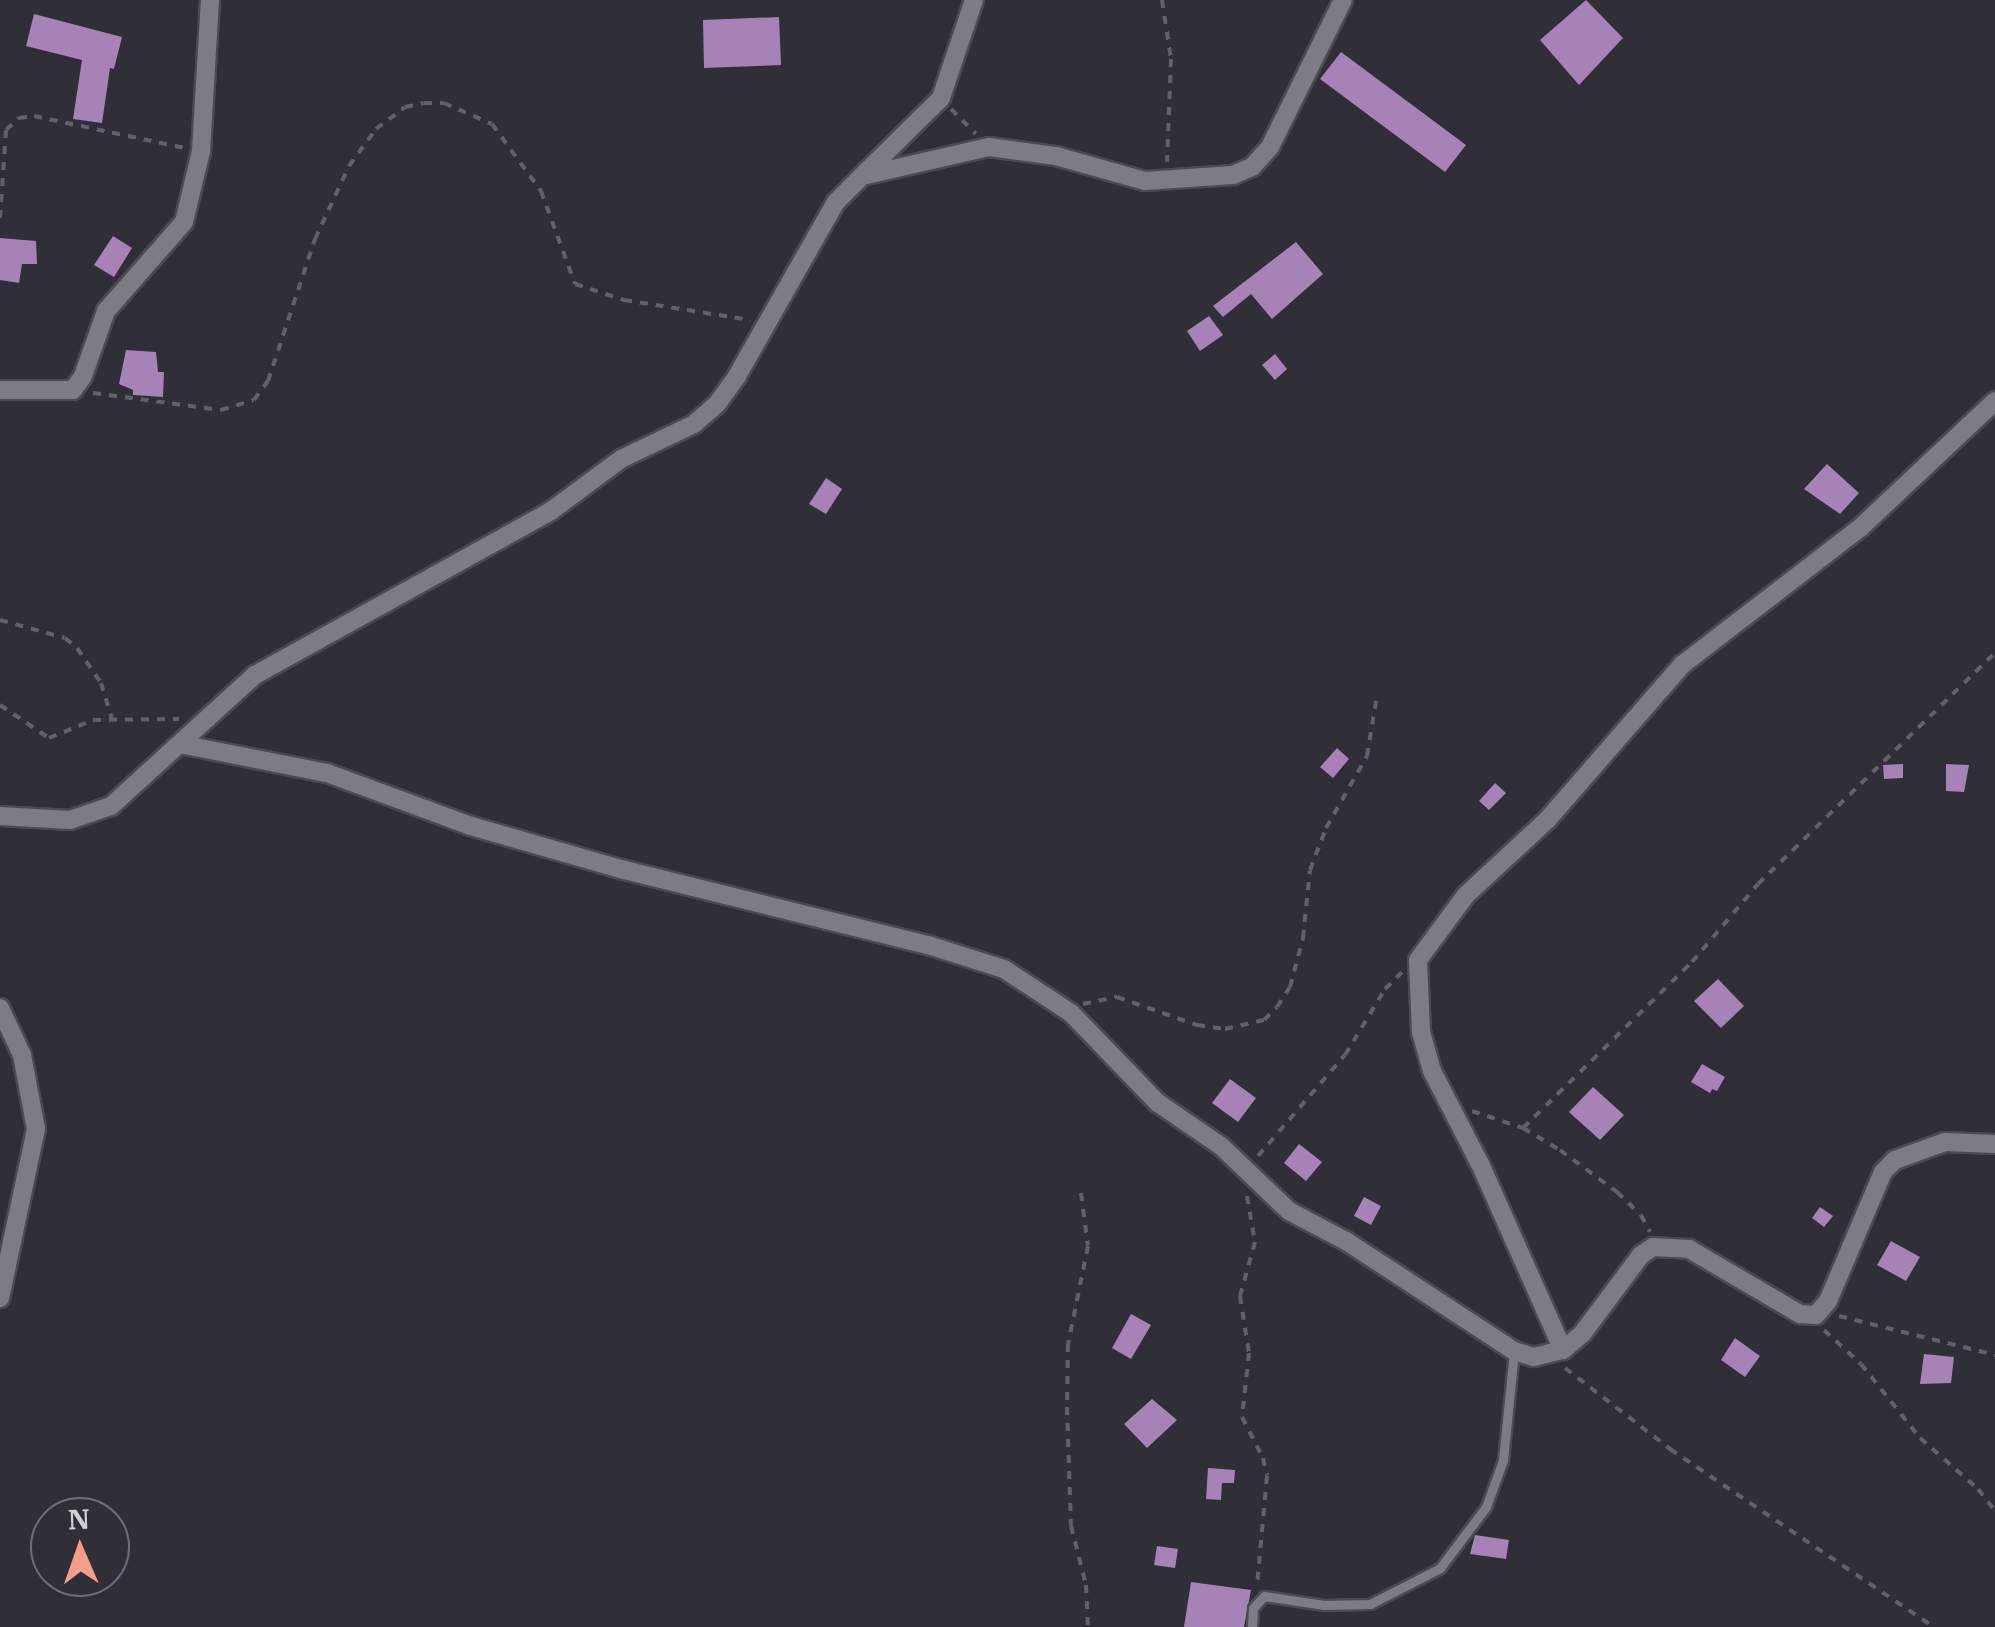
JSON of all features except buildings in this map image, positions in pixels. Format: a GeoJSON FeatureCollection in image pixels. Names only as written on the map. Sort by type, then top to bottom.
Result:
{"type":"FeatureCollection","features":[{"type":"Feature","properties":{"kind":"street"},"geometry":{"type":"LineString","coordinates":[[0,390],[73,390],[83,376],[106,311],[184,222],[202,151],[210,0]]}},
{"type":"Feature","properties":{"kind":"street"},"geometry":{"type":"LineString","coordinates":[[0,816],[89,817],[111,806],[255,675],[551,512],[621,459],[694,424],[718,404],[769,323],[836,202],[941,98],[974,0]]}},
{"type":"Feature","properties":{"kind":"street"},"geometry":{"type":"LineString","coordinates":[[862,176],[989,147],[1056,156],[1145,180],[1166,182],[1234,175],[1252,167],[1270,146],[1344,0]]}},
{"type":"Feature","properties":{"kind":"street"},"geometry":{"type":"LineString","coordinates":[[1556,1353],[1450,1104],[1432,1071],[1421,1032],[1418,960],[1466,896],[1548,819],[1682,665],[1861,527],[1995,401]]}},
{"type":"Feature","properties":{"kind":"street"},"geometry":{"type":"LineString","coordinates":[[180,744],[328,773],[471,826],[624,870],[966,955],[1004,969],[1071,1013],[1158,1103],[1221,1146],[1289,1212],[1346,1240],[1514,1351],[1556,1353],[1582,1334],[1641,1255],[1653,1247],[1689,1249],[1814,1315],[1883,1172],[1895,1160],[1946,1142],[1995,1144]]}},
{"type":"Feature","properties":{"kind":"street"},"geometry":{"type":"LineString","coordinates":[[0,1008],[22,1055],[36,1129],[0,1298]]}},
{"type":"Feature","properties":{"kind":"lane"},"geometry":{"type":"LineString","coordinates":[[1252,1627],[1257,1600],[1275,1596],[1324,1605],[1370,1604],[1440,1568],[1486,1507],[1502,1460],[1514,1351]]}},
{"type":"Feature","properties":{"kind":"path"},"geometry":{"type":"LineString","coordinates":[[1162,0],[1171,59],[1166,182]]}},
{"type":"Feature","properties":{"kind":"path"},"geometry":{"type":"LineString","coordinates":[[941,98],[989,147]]}},
{"type":"Feature","properties":{"kind":"path"},"geometry":{"type":"LineString","coordinates":[[73,390],[221,410],[254,400],[268,382],[315,239],[349,166],[376,129],[405,107],[424,103],[444,103],[492,124],[541,190],[575,284],[624,300],[769,323]]}},
{"type":"Feature","properties":{"kind":"path"},"geometry":{"type":"LineString","coordinates":[[0,218],[6,130],[19,118],[34,116],[202,151]]}},
{"type":"Feature","properties":{"kind":"path"},"geometry":{"type":"LineString","coordinates":[[0,620],[65,638],[77,648],[102,683],[112,718]]}},
{"type":"Feature","properties":{"kind":"path"},"geometry":{"type":"LineString","coordinates":[[1522,1128],[1692,962],[1758,884],[1995,654]]}},
{"type":"Feature","properties":{"kind":"path"},"geometry":{"type":"LineString","coordinates":[[1071,1013],[1088,1001],[1117,997],[1198,1025],[1225,1030],[1264,1020],[1277,1007],[1290,987],[1303,938],[1310,870],[1326,828],[1367,756],[1376,701]]}},
{"type":"Feature","properties":{"kind":"path"},"geometry":{"type":"LineString","coordinates":[[0,705],[49,738],[92,720],[208,717]]}},
{"type":"Feature","properties":{"kind":"path"},"geometry":{"type":"LineString","coordinates":[[1257,1600],[1267,1476],[1263,1458],[1242,1417],[1249,1353],[1240,1296],[1255,1242],[1246,1170],[1345,1056],[1385,989],[1418,960]]}},
{"type":"Feature","properties":{"kind":"path"},"geometry":{"type":"LineString","coordinates":[[1450,1104],[1522,1128],[1618,1192],[1647,1224],[1653,1247]]}},
{"type":"Feature","properties":{"kind":"path"},"geometry":{"type":"LineString","coordinates":[[1081,1193],[1088,1246],[1068,1344],[1067,1407],[1071,1526],[1086,1585],[1088,1627]]}},
{"type":"Feature","properties":{"kind":"path"},"geometry":{"type":"LineString","coordinates":[[1814,1315],[1995,1354]]}},
{"type":"Feature","properties":{"kind":"path"},"geometry":{"type":"LineString","coordinates":[[1814,1315],[1861,1364],[1906,1424],[1995,1511]]}},
{"type":"Feature","properties":{"kind":"path"},"geometry":{"type":"LineString","coordinates":[[1556,1353],[1670,1449],[1934,1627]]}}]}
